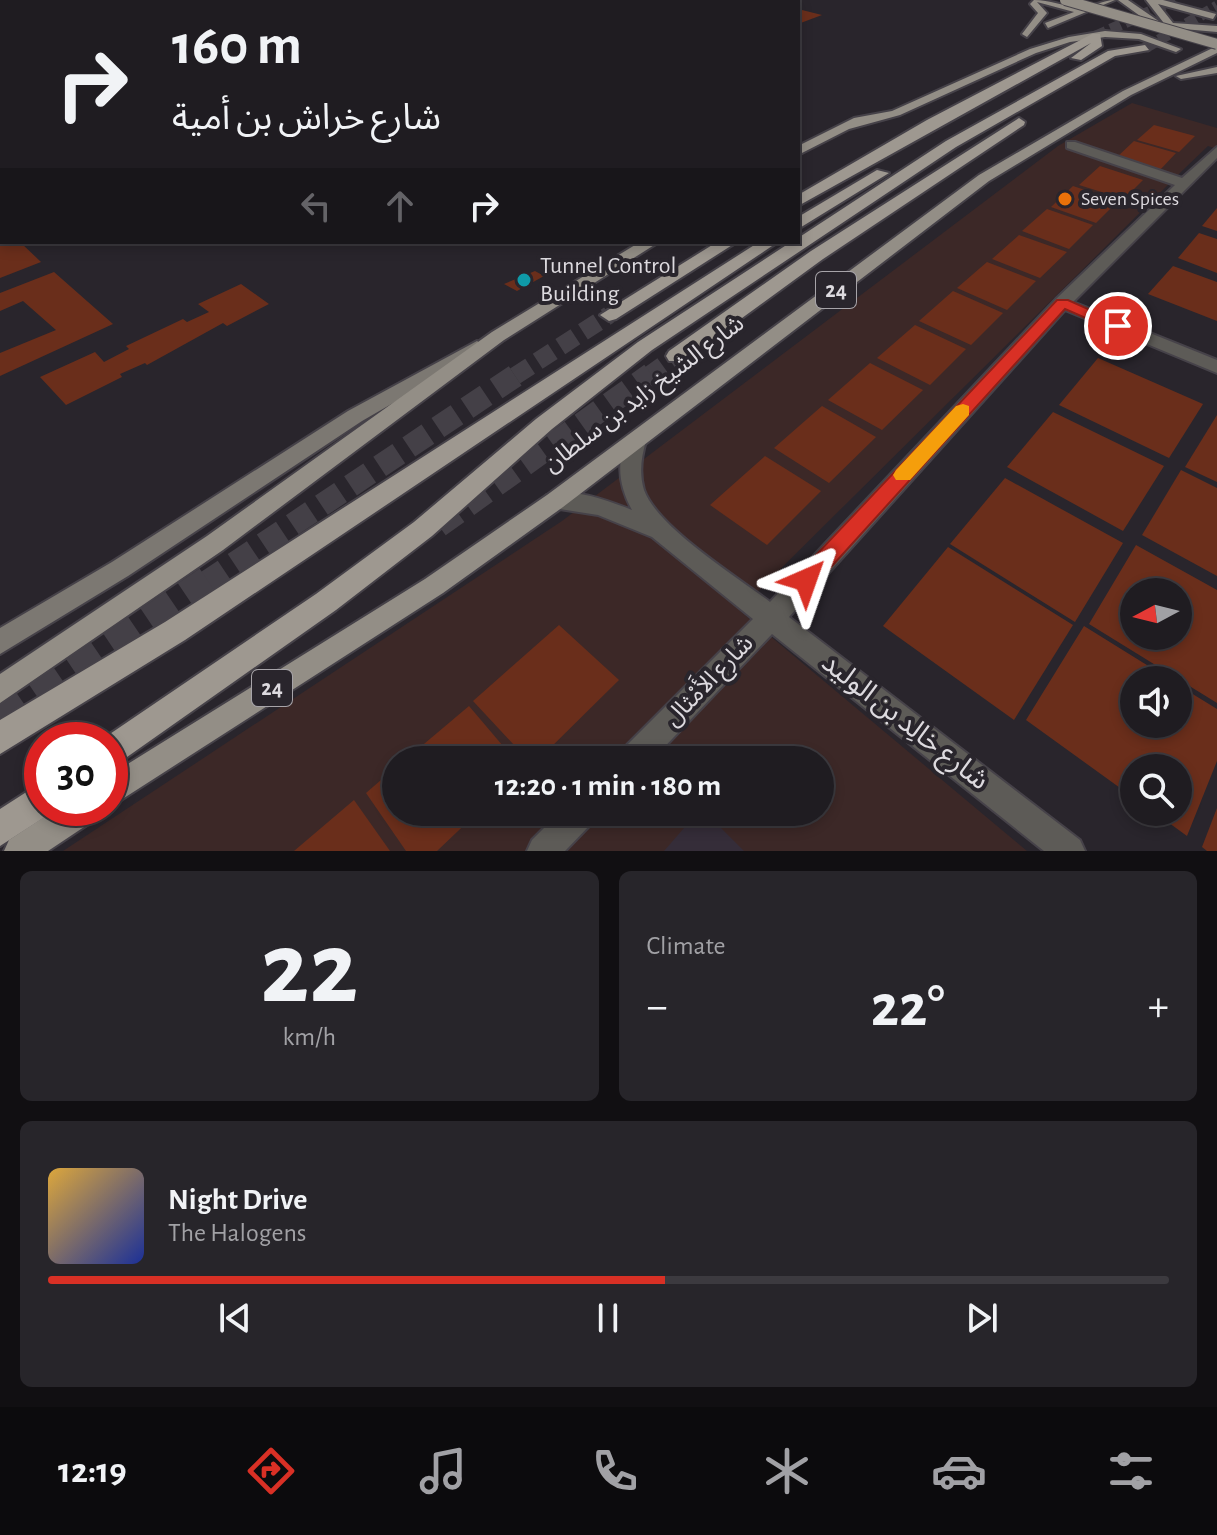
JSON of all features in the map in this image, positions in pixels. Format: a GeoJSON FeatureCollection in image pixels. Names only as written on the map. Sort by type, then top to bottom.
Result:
{"type":"FeatureCollection","features":[{"type":"Feature","properties":{"kind":"highway"},"geometry":{"type":"LineString","coordinates":[[800,200],[932,123],[1096,36],[1099,42],[1095,48],[800,223]]}},
{"type":"Feature","properties":{"kind":"highway","name":"شارع الشيخ زايد بن سلطان"},"geometry":{"type":"LineString","coordinates":[[676,356],[925,182],[1145,48],[1112,53],[951,144],[800,244]]}},
{"type":"Feature","properties":{"kind":"highway"},"geometry":{"type":"LineString","coordinates":[[609,315],[726,244]]}},
{"type":"Feature","properties":{"kind":"highway"},"geometry":{"type":"LineString","coordinates":[[0,738],[175,631],[767,244]]}},
{"type":"Feature","properties":{"kind":"highway","name":"شارع الشيخ زايد بن سلطان"},"geometry":{"type":"LineString","coordinates":[[128,740],[326,602],[411,538],[576,398],[645,346],[800,244]]}},
{"type":"Feature","properties":{"kind":"highway"},"geometry":{"type":"LineString","coordinates":[[0,829],[24,812]]}},
{"type":"Feature","properties":{"kind":"main road"},"geometry":{"type":"LineString","coordinates":[[1027,0],[1043,13],[1027,34]]}},
{"type":"Feature","properties":{"kind":"main road"},"geometry":{"type":"LineString","coordinates":[[1038,0],[1081,11],[1217,31]]}},
{"type":"Feature","properties":{"kind":"main road"},"geometry":{"type":"LineString","coordinates":[[1065,0],[1216,49]]}},
{"type":"Feature","properties":{"kind":"main road"},"geometry":{"type":"LineString","coordinates":[[1099,0],[1217,31]]}},
{"type":"Feature","properties":{"kind":"main road"},"geometry":{"type":"LineString","coordinates":[[1013,41],[1111,0]]}},
{"type":"Feature","properties":{"kind":"main road"},"geometry":{"type":"LineString","coordinates":[[1122,0],[1216,49]]}},
{"type":"Feature","properties":{"kind":"main road"},"geometry":{"type":"LineString","coordinates":[[848,126],[897,112],[1067,30],[1104,27],[1138,31],[1171,53],[1174,38],[1161,23],[1150,0]]}},
{"type":"Feature","properties":{"kind":"main road"},"geometry":{"type":"LineString","coordinates":[[1156,0],[1183,11],[1217,19]]}},
{"type":"Feature","properties":{"kind":"main road"},"geometry":{"type":"LineString","coordinates":[[1027,34],[1080,23],[1217,19]]}},
{"type":"Feature","properties":{"kind":"main road","name":"شارع الشيخ زايد بن سلطان"},"geometry":{"type":"LineString","coordinates":[[128,781],[434,586],[555,501],[984,178],[1127,93],[1216,49]]}},
{"type":"Feature","properties":{"kind":"main road"},"geometry":{"type":"LineString","coordinates":[[1153,80],[1217,70]]}},
{"type":"Feature","properties":{"kind":"main road"},"geometry":{"type":"LineString","coordinates":[[1127,93],[1123,83],[1139,73]]}},
{"type":"Feature","properties":{"kind":"main road"},"geometry":{"type":"LineString","coordinates":[[800,150],[917,90]]}},
{"type":"Feature","properties":{"kind":"main road"},"geometry":{"type":"LineString","coordinates":[[0,642],[163,544],[381,401],[498,336],[648,244]]}},
{"type":"Feature","properties":{"kind":"main road"},"geometry":{"type":"LineString","coordinates":[[0,690],[215,543],[498,336]]}},
{"type":"Feature","properties":{"kind":"main road"},"geometry":{"type":"LineString","coordinates":[[20,851],[58,826]]}},
{"type":"Feature","properties":{"kind":"street","name":"شارع الأَمْثال"},"geometry":{"type":"LineString","coordinates":[[646,746],[773,616],[1062,303],[1217,151]]}},
{"type":"Feature","properties":{"kind":"street"},"geometry":{"type":"LineString","coordinates":[[1072,152],[1183,183]]}},
{"type":"Feature","properties":{"kind":"street"},"geometry":{"type":"LineString","coordinates":[[1062,303],[1217,367]]}},
{"type":"Feature","properties":{"kind":"street","name":"شارع خالِد بن الوليد"},"geometry":{"type":"LineString","coordinates":[[636,441],[629,458],[629,477],[634,497],[646,516],[664,534],[773,616],[1069,851]]}},
{"type":"Feature","properties":{"kind":"street","name":"شارع خالِد بن الوليد"},"geometry":{"type":"LineString","coordinates":[[555,501],[612,510],[664,534]]}},
{"type":"Feature","properties":{"kind":"street"},"geometry":{"type":"LineString","coordinates":[[543,851],[567,826]]}},
{"type":"Feature","properties":{"kind":"shaded area"},"geometry":{"type":"Polygon","coordinates":[[[1132,103],[1217,128],[1217,149],[1208,146],[1184,169],[739,610],[1027,851],[63,851],[101,826],[128,826],[128,808],[562,521],[1058,146],[1132,103]]]}},
{"type":"Feature","properties":{"kind":"shaded area"},"geometry":{"type":"Polygon","coordinates":[[[686,826],[719,826],[744,851],[664,851],[686,826]]]}},
{"type":"Feature","properties":{"kind":"building"},"geometry":{"type":"Polygon","coordinates":[[[800,10],[822,15],[800,23],[800,10]]]}},
{"type":"Feature","properties":{"kind":"building"},"geometry":{"type":"Polygon","coordinates":[[[1154,125],[1195,136],[1179,152],[1137,140],[1154,125]]]}},
{"type":"Feature","properties":{"kind":"building"},"geometry":{"type":"Polygon","coordinates":[[[1134,141],[1176,153],[1159,171],[1116,158],[1134,141]]]}},
{"type":"Feature","properties":{"kind":"building"},"geometry":{"type":"Polygon","coordinates":[[[1100,166],[1143,180],[1124,199],[1079,185],[1100,166]]]}},
{"type":"Feature","properties":{"kind":"building"},"geometry":{"type":"Polygon","coordinates":[[[1073,186],[1118,201],[1096,223],[1051,207],[1073,186]]]}},
{"type":"Feature","properties":{"kind":"building"},"geometry":{"type":"Polygon","coordinates":[[[1217,208],[1217,231],[1202,226],[1217,208]]]}},
{"type":"Feature","properties":{"kind":"building"},"geometry":{"type":"Polygon","coordinates":[[[1047,209],[1093,225],[1069,249],[1022,231],[1047,209]]]}},
{"type":"Feature","properties":{"kind":"building"},"geometry":{"type":"Polygon","coordinates":[[[1199,233],[1217,239],[1217,273],[1178,258],[1199,233]]]}},
{"type":"Feature","properties":{"kind":"building"},"geometry":{"type":"Polygon","coordinates":[[[1019,235],[1067,252],[1040,278],[992,259],[1019,235]]]}},
{"type":"Feature","properties":{"kind":"building"},"geometry":{"type":"Polygon","coordinates":[[[0,244],[22,244],[41,262],[0,278],[0,244]]]}},
{"type":"Feature","properties":{"kind":"building"},"geometry":{"type":"Polygon","coordinates":[[[987,262],[1036,281],[1007,310],[957,288],[987,262]]]}},
{"type":"Feature","properties":{"kind":"building"},"geometry":{"type":"Polygon","coordinates":[[[1173,266],[1217,282],[1217,321],[1148,294],[1173,266]]]}},
{"type":"Feature","properties":{"kind":"building","name":"Tunnel Control Building"},"geometry":{"type":"Polygon","coordinates":[[[535,271],[544,276],[517,291],[504,284],[535,271]]]}},
{"type":"Feature","properties":{"kind":"building"},"geometry":{"type":"Polygon","coordinates":[[[54,272],[113,324],[0,376],[0,353],[56,330],[23,301],[0,311],[0,293],[54,272]]]}},
{"type":"Feature","properties":{"kind":"building"},"geometry":{"type":"Polygon","coordinates":[[[241,284],[269,304],[227,326],[223,323],[147,365],[145,363],[120,374],[122,377],[66,405],[40,377],[95,352],[104,362],[129,349],[126,346],[183,319],[187,322],[209,312],[198,304],[241,284]]]}},
{"type":"Feature","properties":{"kind":"building"},"geometry":{"type":"Polygon","coordinates":[[[953,291],[1003,313],[971,345],[919,321],[953,291]]]}},
{"type":"Feature","properties":{"kind":"building"},"geometry":{"type":"Polygon","coordinates":[[[915,325],[966,349],[930,385],[877,358],[915,325]]]}},
{"type":"Feature","properties":{"kind":"building"},"geometry":{"type":"Polygon","coordinates":[[[1098,358],[1203,404],[1169,458],[1059,405],[1098,358]]]}},
{"type":"Feature","properties":{"kind":"building"},"geometry":{"type":"Polygon","coordinates":[[[870,363],[923,390],[882,430],[828,400],[870,363]]]}},
{"type":"Feature","properties":{"kind":"building"},"geometry":{"type":"Polygon","coordinates":[[[822,406],[876,437],[829,483],[774,448],[822,406]]]}},
{"type":"Feature","properties":{"kind":"building"},"geometry":{"type":"Polygon","coordinates":[[[1053,412],[1164,466],[1123,531],[1007,467],[1053,412]]]}},
{"type":"Feature","properties":{"kind":"building"},"geometry":{"type":"Polygon","coordinates":[[[1217,415],[1217,482],[1185,467],[1217,415]]]}},
{"type":"Feature","properties":{"kind":"building"},"geometry":{"type":"Polygon","coordinates":[[[765,456],[821,491],[767,545],[710,505],[765,456]]]}},
{"type":"Feature","properties":{"kind":"building"},"geometry":{"type":"Polygon","coordinates":[[[1181,470],[1217,488],[1217,576],[1142,535],[1181,470]]]}},
{"type":"Feature","properties":{"kind":"building"},"geometry":{"type":"Polygon","coordinates":[[[1005,478],[1123,543],[1075,622],[950,544],[1005,478]]]}},
{"type":"Feature","properties":{"kind":"building"},"geometry":{"type":"Polygon","coordinates":[[[1136,545],[1217,590],[1217,703],[1192,688],[1192,666],[1157,666],[1131,650],[1192,650],[1192,578],[1120,578],[1120,643],[1089,624],[1136,545]]]}},
{"type":"Feature","properties":{"kind":"building"},"geometry":{"type":"Polygon","coordinates":[[[948,547],[1073,625],[1014,720],[883,626],[948,547]]]}},
{"type":"Feature","properties":{"kind":"building"},"geometry":{"type":"Polygon","coordinates":[[[559,625],[619,680],[552,746],[515,746],[473,701],[559,625]]]}},
{"type":"Feature","properties":{"kind":"building"},"geometry":{"type":"Polygon","coordinates":[[[1084,626],[1148,666],[1120,666],[1120,738],[1192,738],[1192,694],[1217,709],[1217,761],[1192,824],[1192,754],[1120,754],[1120,788],[1026,720],[1084,626]]]}},
{"type":"Feature","properties":{"kind":"building"},"geometry":{"type":"Polygon","coordinates":[[[469,706],[503,746],[422,746],[469,706]]]}},
{"type":"Feature","properties":{"kind":"building"},"geometry":{"type":"Polygon","coordinates":[[[382,779],[382,816],[366,793],[382,779]]]}},
{"type":"Feature","properties":{"kind":"building"},"geometry":{"type":"Polygon","coordinates":[[[354,800],[390,851],[294,851],[354,800]]]}},
{"type":"Feature","properties":{"kind":"building"},"geometry":{"type":"Polygon","coordinates":[[[1217,808],[1217,851],[1207,851],[1202,847],[1217,808]]]}},
{"type":"Feature","properties":{"kind":"building"},"geometry":{"type":"Polygon","coordinates":[[[389,826],[463,826],[437,851],[406,851],[389,826]]]}},
{"type":"Feature","properties":{"kind":"building"},"geometry":{"type":"Polygon","coordinates":[[[1173,826],[1191,826],[1187,836],[1173,826]]]}},
{"type":"Feature","properties":{"kind":"tunnel"},"geometry":{"type":"LineString","coordinates":[[1096,36],[1175,0]]}},
{"type":"Feature","properties":{"kind":"tunnel"},"geometry":{"type":"LineString","coordinates":[[1145,48],[1217,6]]}},
{"type":"Feature","properties":{"kind":"tunnel"},"geometry":{"type":"LineString","coordinates":[[515,376],[609,315]]}},
{"type":"Feature","properties":{"kind":"tunnel"},"geometry":{"type":"LineString","coordinates":[[648,376],[676,356]]}},
{"type":"Feature","properties":{"kind":"tunnel"},"geometry":{"type":"LineString","coordinates":[[439,526],[651,374]]}},
{"type":"Feature","properties":{"kind":"tunnel"},"geometry":{"type":"LineString","coordinates":[[205,583],[515,376]]}},
{"type":"Feature","properties":{"kind":"tunnel"},"geometry":{"type":"LineString","coordinates":[[0,722],[208,581]]}},
{"type":"Feature","properties":{"kind":"slow traffic"},"geometry":{"type":"LineString","coordinates":[[903,475],[963,411]]}},
{"type":"Feature","properties":{"kind":"place","name":"Seven Spices"},"geometry":{"type":"Point","coordinates":[1065,199]}},
{"type":"Feature","properties":{"kind":"place","name":"Tunnel Control Building"},"geometry":{"type":"Point","coordinates":[524,280]}},
{"type":"Feature","properties":{"kind":"route"},"geometry":{"type":"LineString","coordinates":[[806,580],[1062,303],[1118,326]]}}]}
